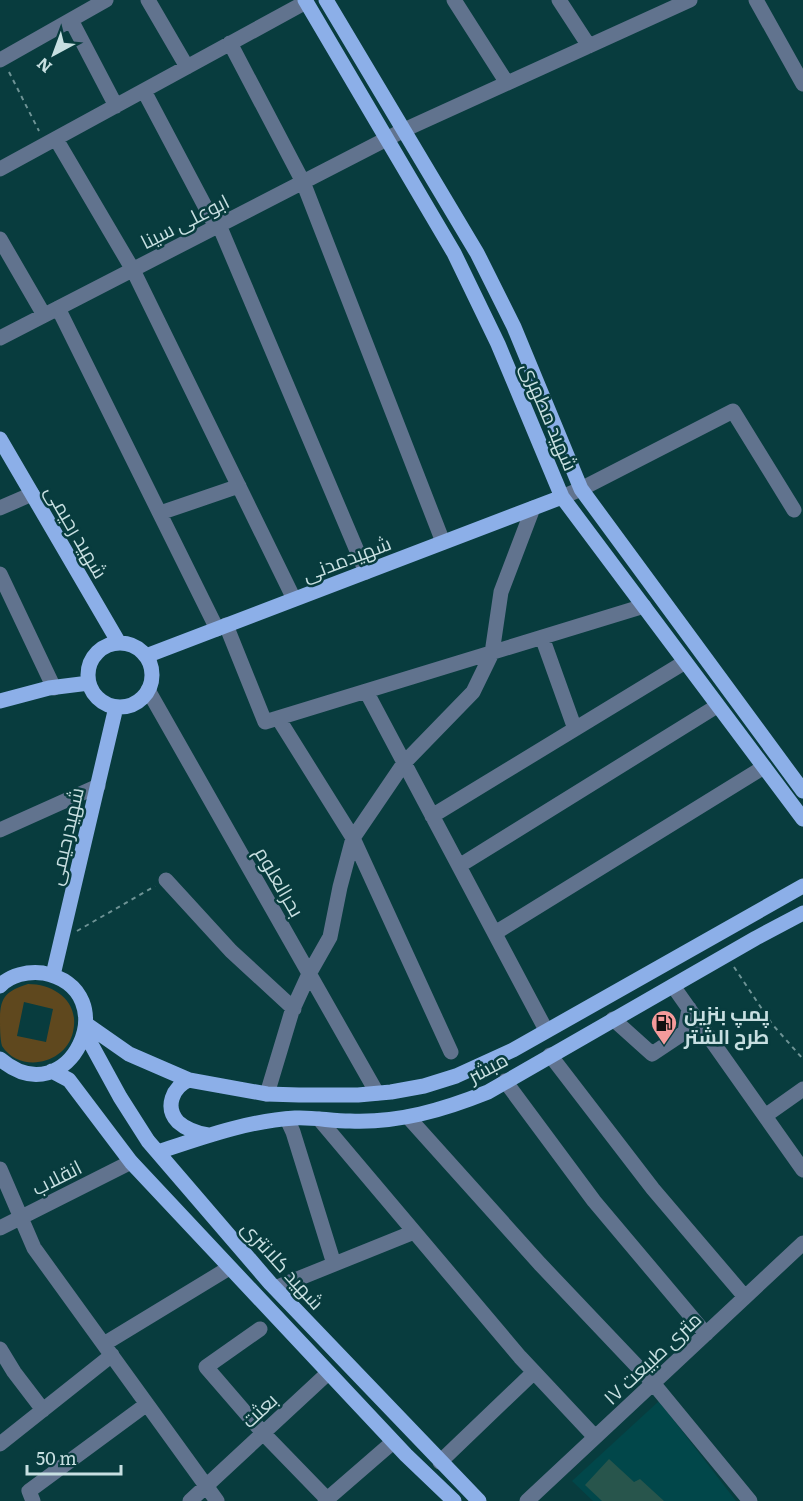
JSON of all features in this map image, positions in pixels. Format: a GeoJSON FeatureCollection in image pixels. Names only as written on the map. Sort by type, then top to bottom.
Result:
{"type":"FeatureCollection","features":[{"type":"Feature","properties":{"kind":"main road","name":"شهید مطهری"},"geometry":{"type":"LineString","coordinates":[[326,0],[460,223],[493,283],[514,327],[581,489],[803,791]]}},
{"type":"Feature","properties":{"kind":"main road","name":"شهید مطهری"},"geometry":{"type":"LineString","coordinates":[[305,1],[454,253],[498,344],[562,497],[803,819]]}},
{"type":"Feature","properties":{"kind":"main road","name":"شهید رحیمی"},"geometry":{"type":"LineString","coordinates":[[0,439],[119,643]]}},
{"type":"Feature","properties":{"kind":"main road","name":"شهیدمدنی"},"geometry":{"type":"LineString","coordinates":[[146,656],[562,497]]}},
{"type":"Feature","properties":{"kind":"main road"},"geometry":{"type":"LineString","coordinates":[[119,643],[138,649],[146,656],[152,673],[148,690],[135,704],[116,707],[99,699],[92,692],[89,683],[90,664],[101,649],[119,643]]}},
{"type":"Feature","properties":{"kind":"main road"},"geometry":{"type":"LineString","coordinates":[[0,701],[54,688],[89,683]]}},
{"type":"Feature","properties":{"kind":"main road","name":"شهیدرحیمی"},"geometry":{"type":"LineString","coordinates":[[53,975],[116,707]]}},
{"type":"Feature","properties":{"kind":"main road"},"geometry":{"type":"LineString","coordinates":[[0,1059],[8,1066],[22,1072],[37,1074],[52,1071],[74,1057],[81,1046],[86,1028],[102,1033],[129,1054],[189,1080],[267,1094],[358,1095],[424,1086],[456,1076],[513,1050],[803,886]]}},
{"type":"Feature","properties":{"kind":"main road","name":"مبشر"},"geometry":{"type":"LineString","coordinates":[[158,1152],[251,1123],[287,1119],[352,1121],[408,1117],[449,1108],[488,1092],[803,913]]}},
{"type":"Feature","properties":{"kind":"main road"},"geometry":{"type":"LineString","coordinates":[[1,983],[18,975],[36,972],[53,975]]}},
{"type":"Feature","properties":{"kind":"main road","name":"شهید کلانتری"},"geometry":{"type":"LineString","coordinates":[[53,975],[67,983],[77,994],[84,1008],[86,1028],[120,1097],[148,1141],[275,1288],[479,1501]]}},
{"type":"Feature","properties":{"kind":"main road"},"geometry":{"type":"LineString","coordinates":[[52,1071],[69,1080],[131,1162],[393,1442],[454,1501]]}},
{"type":"Feature","properties":{"kind":"main road"},"geometry":{"type":"LineString","coordinates":[[189,1080],[181,1083],[174,1091],[171,1105],[174,1114],[178,1122],[192,1131],[208,1135]]}},
{"type":"Feature","properties":{"kind":"street"},"geometry":{"type":"LineString","coordinates":[[1,59],[106,0]]}},
{"type":"Feature","properties":{"kind":"street"},"geometry":{"type":"LineString","coordinates":[[148,0],[187,67]]}},
{"type":"Feature","properties":{"kind":"street"},"geometry":{"type":"LineString","coordinates":[[454,0],[507,83]]}},
{"type":"Feature","properties":{"kind":"street"},"geometry":{"type":"LineString","coordinates":[[559,0],[589,46]]}},
{"type":"Feature","properties":{"kind":"street"},"geometry":{"type":"LineString","coordinates":[[756,0],[803,84]]}},
{"type":"Feature","properties":{"kind":"street"},"geometry":{"type":"LineString","coordinates":[[0,169],[305,1]]}},
{"type":"Feature","properties":{"kind":"street","name":"ابوعلی سینا"},"geometry":{"type":"LineString","coordinates":[[0,338],[387,138],[682,2]]}},
{"type":"Feature","properties":{"kind":"street"},"geometry":{"type":"LineString","coordinates":[[71,20],[116,106]]}},
{"type":"Feature","properties":{"kind":"street"},"geometry":{"type":"LineString","coordinates":[[230,43],[303,182],[443,542]]}},
{"type":"Feature","properties":{"kind":"street"},"geometry":{"type":"LineString","coordinates":[[144,91],[217,226],[366,572]]}},
{"type":"Feature","properties":{"kind":"street"},"geometry":{"type":"LineString","coordinates":[[51,142],[133,270],[294,599]]}},
{"type":"Feature","properties":{"kind":"street"},"geometry":{"type":"LineString","coordinates":[[0,239],[44,315]]}},
{"type":"Feature","properties":{"kind":"street"},"geometry":{"type":"LineString","coordinates":[[58,308],[160,513],[271,720],[353,838],[451,1052]]}},
{"type":"Feature","properties":{"kind":"street"},"geometry":{"type":"LineString","coordinates":[[562,497],[732,411],[794,510]]}},
{"type":"Feature","properties":{"kind":"street"},"geometry":{"type":"LineString","coordinates":[[160,513],[238,486]]}},
{"type":"Feature","properties":{"kind":"street"},"geometry":{"type":"LineString","coordinates":[[0,508],[32,494]]}},
{"type":"Feature","properties":{"kind":"street"},"geometry":{"type":"LineString","coordinates":[[267,1094],[294,1009],[309,974],[330,937],[353,838],[404,763],[473,692],[492,653],[501,592],[533,508]]}},
{"type":"Feature","properties":{"kind":"street"},"geometry":{"type":"LineString","coordinates":[[0,574],[54,688]]}},
{"type":"Feature","properties":{"kind":"street"},"geometry":{"type":"LineString","coordinates":[[271,720],[644,606]]}},
{"type":"Feature","properties":{"kind":"street"},"geometry":{"type":"LineString","coordinates":[[542,638],[575,729]]}},
{"type":"Feature","properties":{"kind":"street"},"geometry":{"type":"LineString","coordinates":[[432,816],[685,662]]}},
{"type":"Feature","properties":{"kind":"street","name":"بحرالعلوم"},"geometry":{"type":"LineString","coordinates":[[148,690],[377,1093]]}},
{"type":"Feature","properties":{"kind":"street"},"geometry":{"type":"LineString","coordinates":[[366,692],[546,1030]]}},
{"type":"Feature","properties":{"kind":"street"},"geometry":{"type":"LineString","coordinates":[[459,867],[717,706]]}},
{"type":"Feature","properties":{"kind":"street"},"geometry":{"type":"LineString","coordinates":[[495,933],[764,767]]}},
{"type":"Feature","properties":{"kind":"street"},"geometry":{"type":"LineString","coordinates":[[0,830],[98,786]]}},
{"type":"Feature","properties":{"kind":"street"},"geometry":{"type":"LineString","coordinates":[[166,880],[231,951],[294,1009]]}},
{"type":"Feature","properties":{"kind":"street"},"geometry":{"type":"LineString","coordinates":[[673,986],[803,1170]]}},
{"type":"Feature","properties":{"kind":"street"},"geometry":{"type":"LineString","coordinates":[[613,1019],[652,1054],[685,1032],[689,1008]]}},
{"type":"Feature","properties":{"kind":"street"},"geometry":{"type":"LineString","coordinates":[[550,1055],[653,1189],[745,1297]]}},
{"type":"Feature","properties":{"kind":"street"},"geometry":{"type":"LineString","coordinates":[[505,1081],[594,1201],[705,1334]]}},
{"type":"Feature","properties":{"kind":"street"},"geometry":{"type":"LineString","coordinates":[[765,1116],[803,1089]]}},
{"type":"Feature","properties":{"kind":"street"},"geometry":{"type":"LineString","coordinates":[[408,1117],[540,1264],[653,1383],[750,1501]]}},
{"type":"Feature","properties":{"kind":"street"},"geometry":{"type":"LineString","coordinates":[[287,1119],[334,1264]]}},
{"type":"Feature","properties":{"kind":"street"},"geometry":{"type":"LineString","coordinates":[[319,1119],[534,1372],[595,1437]]}},
{"type":"Feature","properties":{"kind":"street","name":"انقلاب"},"geometry":{"type":"LineString","coordinates":[[0,1228],[131,1162]]}},
{"type":"Feature","properties":{"kind":"street"},"geometry":{"type":"LineString","coordinates":[[0,1169],[34,1248],[217,1501]]}},
{"type":"Feature","properties":{"kind":"street"},"geometry":{"type":"LineString","coordinates":[[275,1288],[414,1232]]}},
{"type":"Feature","properties":{"kind":"street","name":"۱۷ متری طبیعت"},"geometry":{"type":"LineString","coordinates":[[527,1501],[803,1243]]}},
{"type":"Feature","properties":{"kind":"street"},"geometry":{"type":"LineString","coordinates":[[0,1444],[43,1410],[108,1349],[229,1268]]}},
{"type":"Feature","properties":{"kind":"street"},"geometry":{"type":"LineString","coordinates":[[260,1329],[206,1367],[263,1433],[327,1500],[393,1442]]}},
{"type":"Feature","properties":{"kind":"street"},"geometry":{"type":"LineString","coordinates":[[0,1349],[14,1372],[43,1410]]}},
{"type":"Feature","properties":{"kind":"street"},"geometry":{"type":"LineString","coordinates":[[440,1461],[534,1372]]}},
{"type":"Feature","properties":{"kind":"street","name":"بعثت"},"geometry":{"type":"LineString","coordinates":[[190,1501],[328,1373]]}},
{"type":"Feature","properties":{"kind":"street"},"geometry":{"type":"LineString","coordinates":[[33,1501],[29,1491],[147,1404]]}},
{"type":"Feature","properties":{"kind":"path"},"geometry":{"type":"LineString","coordinates":[[1,59],[51,142]]}},
{"type":"Feature","properties":{"kind":"path"},"geometry":{"type":"LineString","coordinates":[[62,940],[166,880]]}},
{"type":"Feature","properties":{"kind":"path"},"geometry":{"type":"LineString","coordinates":[[726,955],[772,1024],[803,1059]]}},
{"type":"Feature","properties":{"kind":"shaded area"},"geometry":{"type":"Polygon","coordinates":[[[28,984],[38,985],[56,991],[69,1004],[73,1012],[73,1032],[69,1043],[61,1052],[42,1062],[20,1060],[10,1055],[2,1046],[1,1005],[10,992],[28,984]],[[24,1002],[17,1036],[46,1042],[53,1009],[24,1002]]]}},
{"type":"Feature","properties":{"kind":"shaded area"},"geometry":{"type":"Polygon","coordinates":[[[659,1401],[736,1501],[593,1501],[572,1481],[659,1401]]]}},
{"type":"Feature","properties":{"kind":"building"},"geometry":{"type":"Polygon","coordinates":[[[609,1459],[634,1482],[640,1479],[664,1501],[602,1501],[585,1485],[609,1459]]]}},
{"type":"Feature","properties":{"kind":"place","name":"پمپ بنزین طرح الشتر"},"geometry":{"type":"Point","coordinates":[664,1046]}}]}
